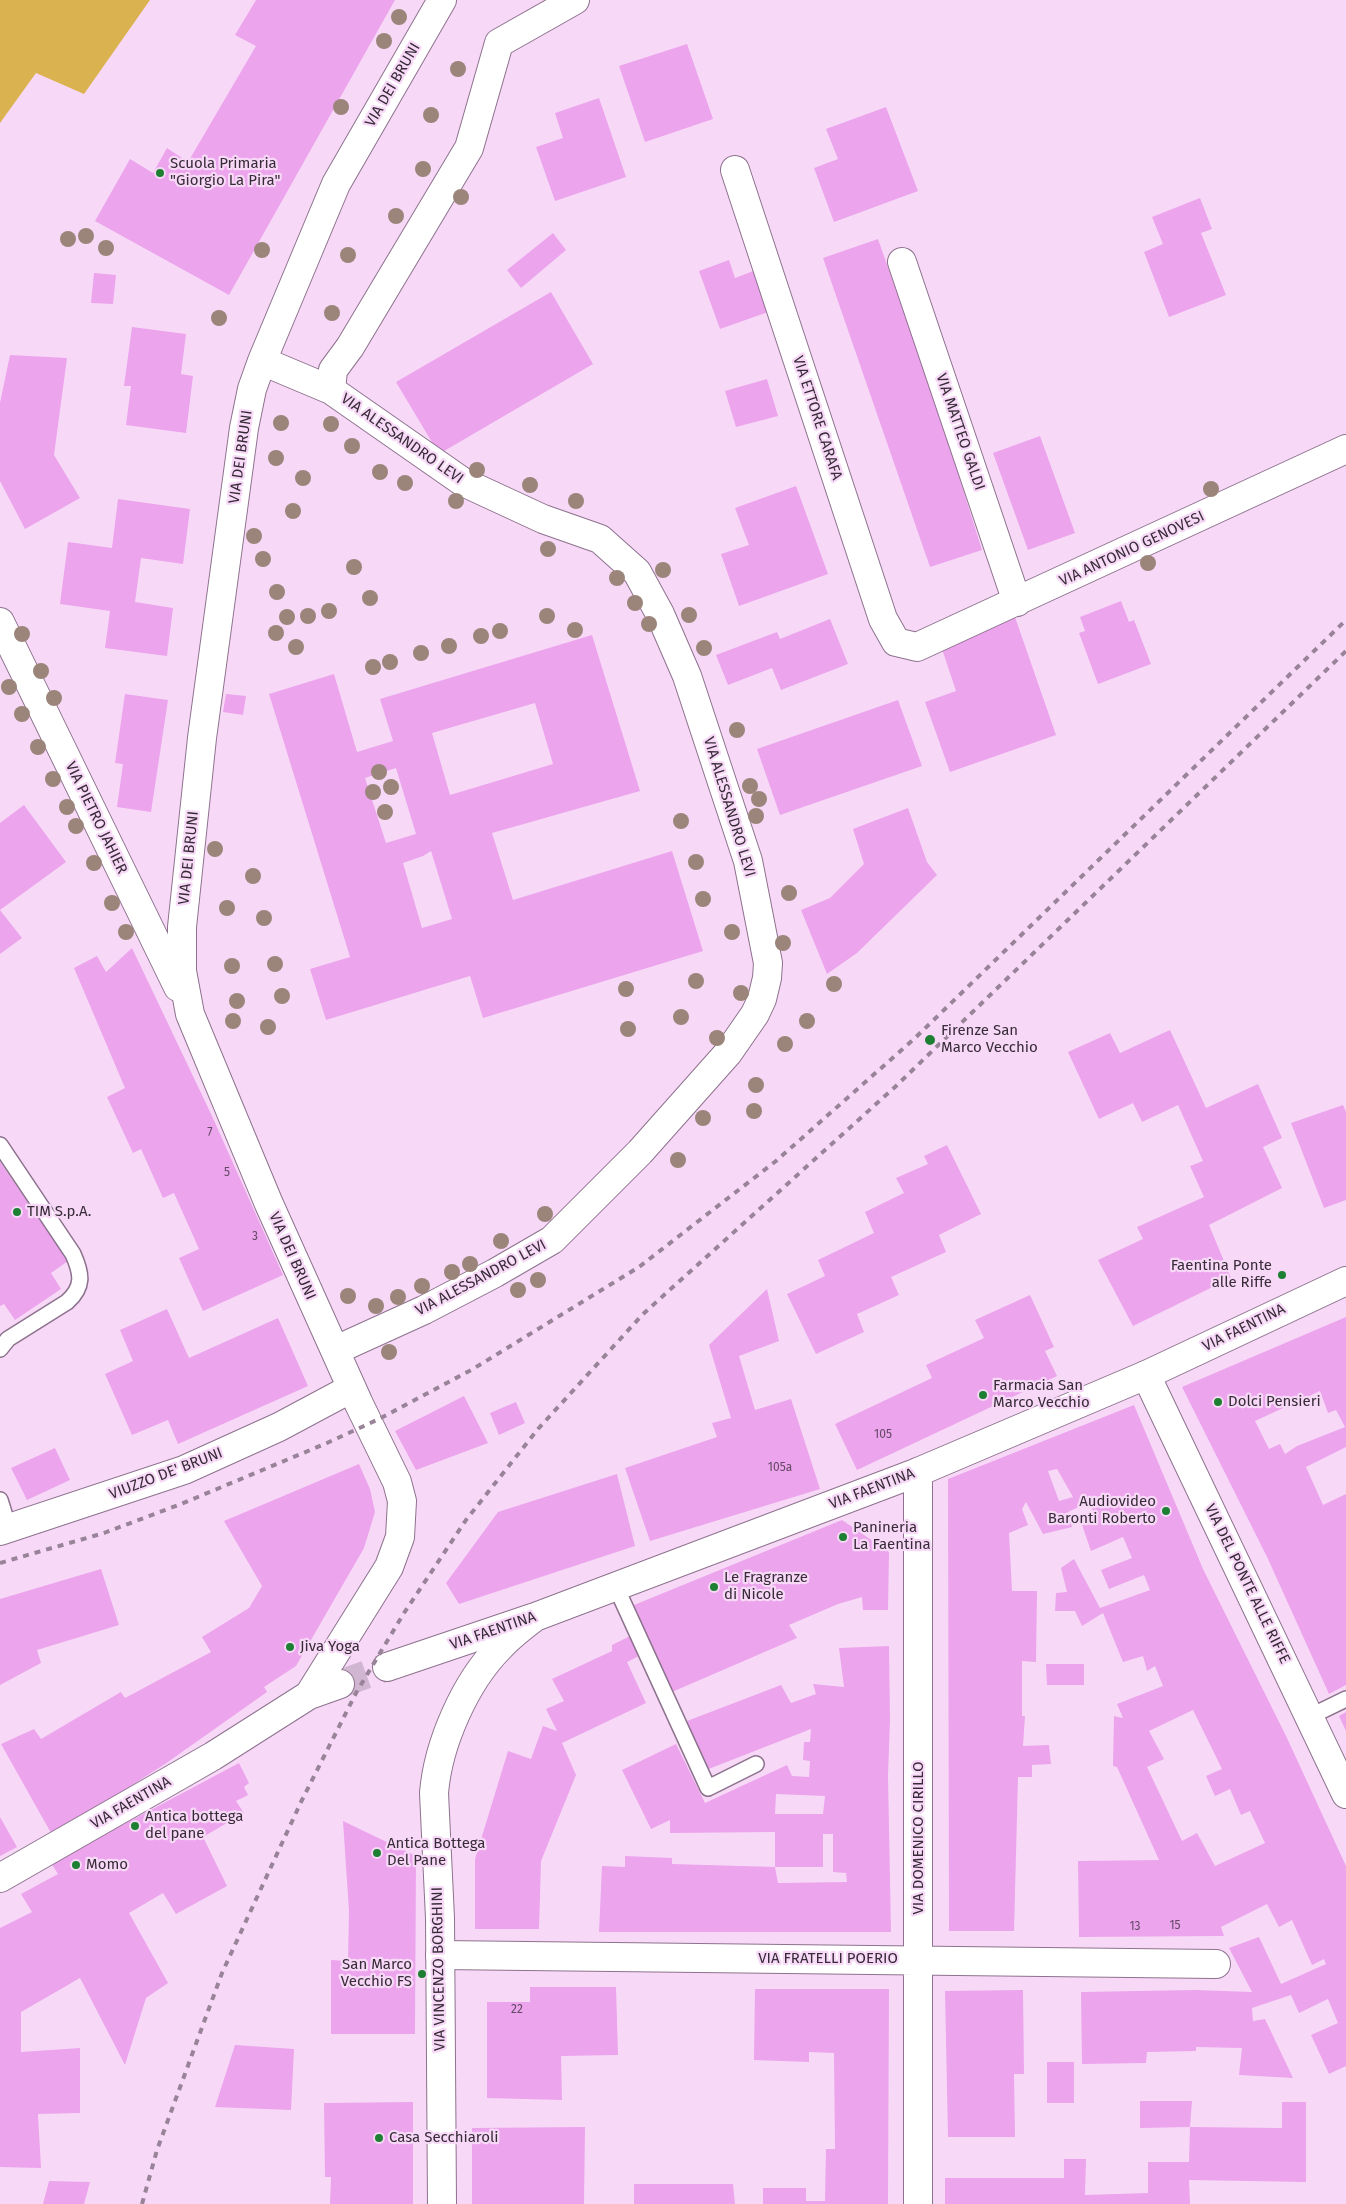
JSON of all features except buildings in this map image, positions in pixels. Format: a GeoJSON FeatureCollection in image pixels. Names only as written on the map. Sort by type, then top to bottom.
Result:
{"type":"FeatureCollection","features":[{"type":"Feature","properties":{"kind":"street","name":"VIA DEI BRUNI"},"geometry":{"type":"LineString","coordinates":[[309,1695],[390,1567],[400,1537],[402,1501],[396,1482],[269,1204],[190,1014],[182,971],[182,927],[202,738],[244,428],[252,389],[336,184],[442,0]]}},
{"type":"Feature","properties":{"kind":"street","name":"VIA ALESSANDRO LEVI"},"geometry":{"type":"LineString","coordinates":[[331,390],[333,370],[350,347],[469,148],[499,43],[575,0]]}},
{"type":"Feature","properties":{"kind":"street","name":"VIA ETTORE CARAFA"},"geometry":{"type":"LineString","coordinates":[[735,170],[883,619],[896,642],[917,647]]}},
{"type":"Feature","properties":{"kind":"street","name":"VIA MATTEO GALDI"},"geometry":{"type":"LineString","coordinates":[[902,262],[1017,602]]}},
{"type":"Feature","properties":{"kind":"street","name":"VIA ALESSANDRO LEVI"},"geometry":{"type":"LineString","coordinates":[[262,361],[331,390],[463,482],[543,520],[600,539],[637,572],[660,614],[687,676],[748,861],[768,963],[762,999],[755,1014],[728,1053],[640,1152],[552,1240],[495,1273],[424,1310],[336,1350]]}},
{"type":"Feature","properties":{"kind":"street","name":"VIA ANTONIO GENOVESI"},"geometry":{"type":"LineString","coordinates":[[917,647],[1346,449]]}},
{"type":"Feature","properties":{"kind":"street","name":"VIA PIETRO JAHIER"},"geometry":{"type":"LineString","coordinates":[[0,622],[190,1014]]}},
{"type":"Feature","properties":{"kind":"street","name":"VIA FAENTINA"},"geometry":{"type":"LineString","coordinates":[[387,1667],[535,1617],[918,1472],[1146,1375],[1346,1281]]}},
{"type":"Feature","properties":{"kind":"street","name":"VIA DEL PONTE ALLE RIFFE"},"geometry":{"type":"LineString","coordinates":[[1146,1375],[1346,1794]]}},
{"type":"Feature","properties":{"kind":"street","name":"VIUZZO DE' BRUNI"},"geometry":{"type":"LineString","coordinates":[[4,1530],[184,1470],[279,1427],[352,1388]]}},
{"type":"Feature","properties":{"kind":"street","name":"VIA DOMENICO CIRILLO"},"geometry":{"type":"LineString","coordinates":[[918,1472],[918,2204]]}},
{"type":"Feature","properties":{"kind":"street","name":"VIA VINCENZO BORGHINI"},"geometry":{"type":"LineString","coordinates":[[442,2204],[440,1955],[434,1793],[441,1752],[460,1707],[480,1671],[499,1648],[535,1617]]}},
{"type":"Feature","properties":{"kind":"street","name":"VIA FAENTINA"},"geometry":{"type":"LineString","coordinates":[[0,1878],[213,1756],[309,1695],[340,1684]]}},
{"type":"Feature","properties":{"kind":"street","name":"VIA FRATELLI POERIO"},"geometry":{"type":"LineString","coordinates":[[440,1955],[1216,1964]]}},
{"type":"Feature","properties":{"kind":"lane"},"geometry":{"type":"LineString","coordinates":[[0,1145],[73,1254],[81,1270],[75,1295],[3,1342]]}},
{"type":"Feature","properties":{"kind":"lane"},"geometry":{"type":"LineString","coordinates":[[0,1500],[4,1530]]}},
{"type":"Feature","properties":{"kind":"lane"},"geometry":{"type":"LineString","coordinates":[[616,1587],[708,1788],[756,1764]]}},
{"type":"Feature","properties":{"kind":"lane"},"geometry":{"type":"LineString","coordinates":[[1309,1717],[1346,1699]]}},
{"type":"Feature","properties":{"kind":"shaded area"},"geometry":{"type":"Polygon","coordinates":[[[0,0],[150,0],[84,94],[36,73],[0,123],[0,0]]]}},
{"type":"Feature","properties":{"kind":"tunnel"},"geometry":{"type":"LineString","coordinates":[[340,1684],[387,1667]]}},
{"type":"Feature","properties":{"kind":"railway"},"geometry":{"type":"LineString","coordinates":[[0,1563],[104,1533],[181,1504],[327,1443],[379,1419],[473,1369],[639,1267],[776,1161],[914,1039],[1346,620]]}},
{"type":"Feature","properties":{"kind":"railway"},"geometry":{"type":"LineString","coordinates":[[142,2204],[157,2150],[222,1973],[301,1802],[356,1693],[404,1613],[466,1520],[538,1429],[643,1314],[895,1087],[1346,651]]}},
{"type":"Feature","properties":{"kind":"place","name":"Scuola Primaria \"Giorgio La Pira\""},"geometry":{"type":"Point","coordinates":[160,173]}},
{"type":"Feature","properties":{"kind":"place","name":"Firenze San Marco Vecchio"},"geometry":{"type":"Point","coordinates":[930,1040]}},
{"type":"Feature","properties":{"kind":"place","name":"TIM S.p.A."},"geometry":{"type":"Point","coordinates":[17,1212]}},
{"type":"Feature","properties":{"kind":"place","name":"Faentina Ponte alle Riffe"},"geometry":{"type":"Point","coordinates":[1282,1275]}},
{"type":"Feature","properties":{"kind":"place","name":"Farmacia San Marco Vecchio"},"geometry":{"type":"Point","coordinates":[983,1395]}},
{"type":"Feature","properties":{"kind":"place","name":"Dolci Pensieri"},"geometry":{"type":"Point","coordinates":[1218,1402]}},
{"type":"Feature","properties":{"kind":"place","name":"Audiovideo Baronti Roberto"},"geometry":{"type":"Point","coordinates":[1166,1511]}},
{"type":"Feature","properties":{"kind":"place","name":"Panineria La Faentina"},"geometry":{"type":"Point","coordinates":[843,1537]}},
{"type":"Feature","properties":{"kind":"place","name":"Le Fragranze di Nicole"},"geometry":{"type":"Point","coordinates":[714,1587]}},
{"type":"Feature","properties":{"kind":"place","name":"Jiva Yoga"},"geometry":{"type":"Point","coordinates":[290,1647]}},
{"type":"Feature","properties":{"kind":"place","name":"Antica bottega del pane"},"geometry":{"type":"Point","coordinates":[135,1826]}},
{"type":"Feature","properties":{"kind":"place","name":"Antica Bottega Del Pane"},"geometry":{"type":"Point","coordinates":[377,1853]}},
{"type":"Feature","properties":{"kind":"place","name":"Momo"},"geometry":{"type":"Point","coordinates":[76,1865]}},
{"type":"Feature","properties":{"kind":"place","name":"San Marco Vecchio FS"},"geometry":{"type":"Point","coordinates":[422,1974]}},
{"type":"Feature","properties":{"kind":"place","name":"Casa Secchiaroli"},"geometry":{"type":"Point","coordinates":[379,2138]}}]}
